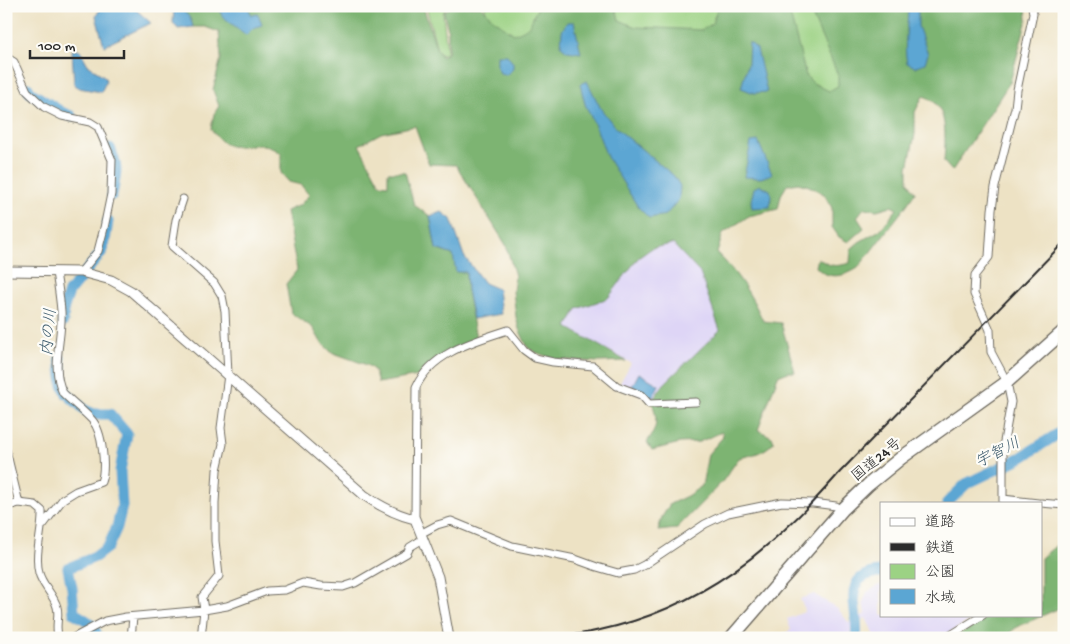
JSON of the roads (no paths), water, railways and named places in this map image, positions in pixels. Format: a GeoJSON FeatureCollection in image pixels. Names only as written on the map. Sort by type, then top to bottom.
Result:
{"type":"FeatureCollection","features":[{"type":"Feature","properties":{"kind":"highway","name":"国道24号"},"geometry":{"type":"LineString","coordinates":[[731,638],[842,510],[868,486],[901,458],[1007,382],[1064,331]]}},
{"type":"Feature","properties":{"kind":"street"},"geometry":{"type":"LineString","coordinates":[[1022,502],[1003,501],[1003,447],[1011,402],[1007,382],[992,352],[990,330],[974,294],[975,275],[989,257],[995,187],[1015,108],[1016,90],[1033,14],[1032,6]]}},
{"type":"Feature","properties":{"kind":"street"},"geometry":{"type":"LineString","coordinates":[[6,57],[14,62],[27,91],[44,107],[62,116],[90,122],[98,127],[112,160],[111,194],[98,251],[81,272]]}},
{"type":"Feature","properties":{"kind":"street"},"geometry":{"type":"LineString","coordinates":[[183,199],[176,220],[172,246],[219,289],[225,311],[228,376],[221,428],[223,444],[217,470],[215,503],[215,541],[219,576],[202,597],[204,610],[201,638]]}},
{"type":"Feature","properties":{"kind":"street"},"geometry":{"type":"LineString","coordinates":[[6,271],[81,272],[111,280],[131,291],[364,495],[382,507],[403,517],[415,519]]}},
{"type":"Feature","properties":{"kind":"street"},"geometry":{"type":"LineString","coordinates":[[43,525],[63,499],[76,491],[101,482],[104,473],[97,428],[93,421],[60,389],[57,360],[61,311],[56,272]]}},
{"type":"Feature","properties":{"kind":"street"},"geometry":{"type":"LineString","coordinates":[[449,638],[438,577],[415,519],[416,387],[424,373],[438,360],[448,354],[477,340],[508,330],[524,350],[534,358],[593,366],[617,386],[641,395],[649,404],[696,402]]}},
{"type":"Feature","properties":{"kind":"street"},"geometry":{"type":"LineString","coordinates":[[6,450],[19,503]]}},
{"type":"Feature","properties":{"kind":"street"},"geometry":{"type":"LineString","coordinates":[[73,638],[104,621],[227,606],[267,591],[285,590],[303,583],[343,587],[355,583],[407,554],[410,547],[437,525],[451,522],[512,546],[575,559],[618,573],[634,570],[644,565],[705,524],[728,513],[782,502],[836,506],[842,510]]}},
{"type":"Feature","properties":{"kind":"street"},"geometry":{"type":"LineString","coordinates":[[6,506],[19,503],[35,505],[42,511],[43,525],[37,563],[40,575],[58,608],[57,634],[59,638]]}},
{"type":"Feature","properties":{"kind":"street"},"geometry":{"type":"LineString","coordinates":[[1042,503],[1064,505]]}},
{"type":"Feature","properties":{"kind":"street"},"geometry":{"type":"LineString","coordinates":[[946,638],[981,616]]}},
{"type":"Feature","properties":{"kind":"street"},"geometry":{"type":"LineString","coordinates":[[131,638],[133,618]]}},
{"type":"Feature","properties":{"kind":"water"},"geometry":{"type":"Polygon","coordinates":[[[102,6],[132,6],[151,23],[104,46],[96,16],[102,6]]]}},
{"type":"Feature","properties":{"kind":"water"},"geometry":{"type":"Polygon","coordinates":[[[174,6],[187,14],[193,27],[178,29],[173,23],[174,6]]]}},
{"type":"Feature","properties":{"kind":"water"},"geometry":{"type":"Polygon","coordinates":[[[222,6],[247,6],[252,15],[258,14],[262,25],[253,28],[246,35],[222,16],[220,11],[222,6]]]}},
{"type":"Feature","properties":{"kind":"water"},"geometry":{"type":"Polygon","coordinates":[[[912,6],[918,11],[918,26],[928,54],[925,63],[915,67],[907,63],[905,49],[908,7],[912,6]]]}},
{"type":"Feature","properties":{"kind":"water"},"geometry":{"type":"Polygon","coordinates":[[[567,22],[574,22],[581,53],[567,51],[561,46],[562,31],[567,22]]]}},
{"type":"Feature","properties":{"kind":"water"},"geometry":{"type":"Polygon","coordinates":[[[749,42],[757,49],[767,92],[754,93],[741,88],[748,63],[749,42]]]}},
{"type":"Feature","properties":{"kind":"water"},"geometry":{"type":"Polygon","coordinates":[[[72,50],[80,50],[88,65],[105,77],[106,82],[101,92],[79,88],[74,84],[72,50]]]}},
{"type":"Feature","properties":{"kind":"water"},"geometry":{"type":"Polygon","coordinates":[[[497,55],[507,55],[513,63],[513,69],[506,75],[500,73],[497,67],[497,55]]]}},
{"type":"Feature","properties":{"kind":"water"},"geometry":{"type":"Polygon","coordinates":[[[587,81],[601,109],[615,127],[674,176],[680,186],[679,199],[666,215],[649,218],[638,207],[607,157],[585,104],[580,84],[587,81]]]}},
{"type":"Feature","properties":{"kind":"water"},"geometry":{"type":"Polygon","coordinates":[[[758,141],[772,174],[761,178],[744,177],[751,142],[758,141]]]}},
{"type":"Feature","properties":{"kind":"water"},"geometry":{"type":"Polygon","coordinates":[[[760,185],[770,190],[770,207],[752,208],[751,201],[754,188],[760,185]]]}},
{"type":"Feature","properties":{"kind":"water"},"geometry":{"type":"Polygon","coordinates":[[[442,212],[451,219],[464,256],[484,283],[498,289],[501,314],[473,319],[467,290],[466,272],[456,272],[453,255],[436,249],[430,216],[442,212]]]}},
{"type":"Feature","properties":{"kind":"water"},"geometry":{"type":"Polygon","coordinates":[[[639,373],[659,385],[652,398],[632,386],[639,373]]]}},
{"type":"Feature","properties":{"kind":"waterway","name":"内の川"},"geometry":{"type":"LineString","coordinates":[[28,88],[30,92],[71,116]]}},
{"type":"Feature","properties":{"kind":"waterway","name":"内の川"},"geometry":{"type":"LineString","coordinates":[[110,148],[115,161],[116,172],[112,195]]}},
{"type":"Feature","properties":{"kind":"waterway","name":"内の川"},"geometry":{"type":"LineString","coordinates":[[63,322],[64,307],[69,292],[101,253],[108,221]]}},
{"type":"Feature","properties":{"kind":"waterway","name":"内の川"},"geometry":{"type":"LineString","coordinates":[[60,358],[63,385],[67,394],[85,410],[94,414],[110,414],[127,434],[120,471],[122,506],[117,527],[108,547],[95,557],[68,568],[74,613],[86,620],[95,629],[97,638]]}},
{"type":"Feature","properties":{"kind":"waterway","name":"宇智川"},"geometry":{"type":"LineString","coordinates":[[948,502],[966,484],[1022,457],[1064,430]]}},
{"type":"Feature","properties":{"kind":"waterway","name":"宇智川"},"geometry":{"type":"LineString","coordinates":[[856,638],[855,587],[859,580],[867,575],[880,572]]}},
{"type":"Feature","properties":{"kind":"railway"},"geometry":{"type":"LineString","coordinates":[[487,638],[558,636],[600,630],[637,620],[671,607],[703,591],[733,572],[761,550],[815,500],[1064,242]]}}]}
